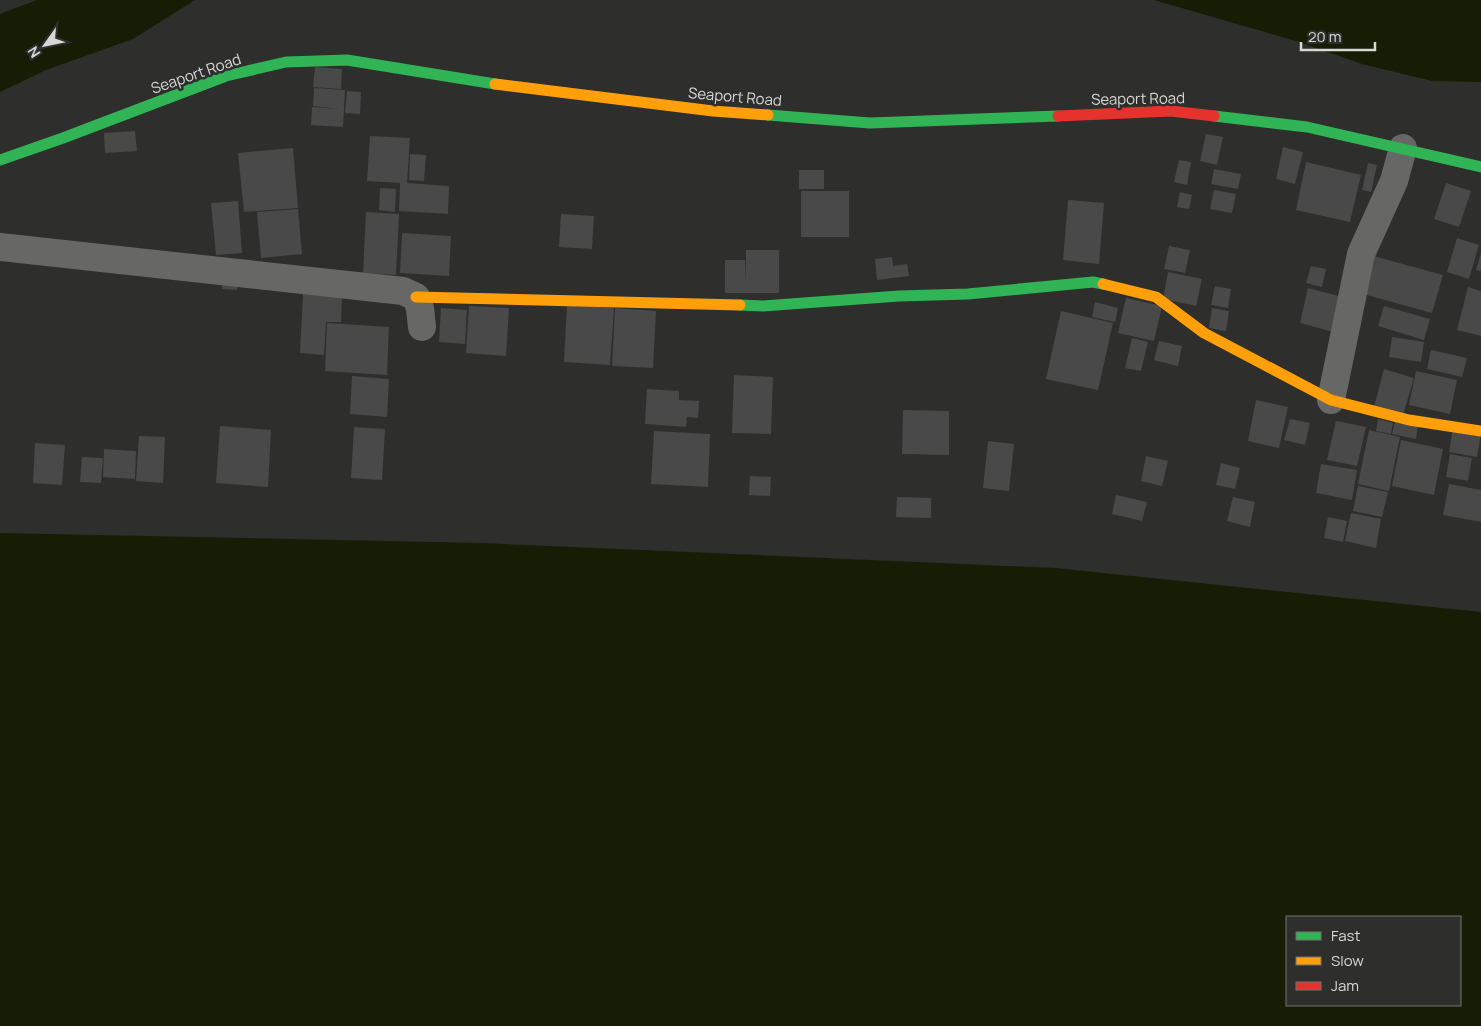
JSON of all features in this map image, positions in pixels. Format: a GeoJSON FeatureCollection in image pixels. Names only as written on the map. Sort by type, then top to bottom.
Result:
{"type":"FeatureCollection","features":[{"type":"Feature","properties":{"kind":"street","name":"Seaport Road"},"geometry":{"type":"LineString","coordinates":[[0,160],[226,76],[286,62],[347,60],[516,86],[713,111],[870,123],[1171,111],[1307,127],[1481,167]]}},
{"type":"Feature","properties":{"kind":"street"},"geometry":{"type":"LineString","coordinates":[[1331,400],[1361,254],[1394,181],[1403,148]]}},
{"type":"Feature","properties":{"kind":"street"},"geometry":{"type":"LineString","coordinates":[[0,247],[403,291],[416,297],[763,306],[899,296],[968,294],[1093,282],[1156,297],[1204,333],[1331,400],[1409,420],[1481,431]]}},
{"type":"Feature","properties":{"kind":"street"},"geometry":{"type":"LineString","coordinates":[[416,297],[420,308],[422,327]]}},
{"type":"Feature","properties":{"kind":"shaded area"},"geometry":{"type":"Polygon","coordinates":[[[37,0],[195,0],[133,39],[46,70],[0,92],[0,14],[37,0]]]}},
{"type":"Feature","properties":{"kind":"shaded area"},"geometry":{"type":"Polygon","coordinates":[[[1154,0],[1481,0],[1481,82],[1432,81],[1362,64],[1296,41],[1154,0]]]}},
{"type":"Feature","properties":{"kind":"shaded area"},"geometry":{"type":"Polygon","coordinates":[[[0,533],[482,543],[1055,568],[1481,612],[1481,1026],[0,1026],[0,533]]]}},
{"type":"Feature","properties":{"kind":"building"},"geometry":{"type":"Polygon","coordinates":[[[315,67],[342,69],[341,89],[313,87],[315,67]]]}},
{"type":"Feature","properties":{"kind":"building"},"geometry":{"type":"Polygon","coordinates":[[[314,88],[345,90],[343,127],[311,125],[312,107],[340,109],[313,106],[314,88]]]}},
{"type":"Feature","properties":{"kind":"building"},"geometry":{"type":"Polygon","coordinates":[[[347,91],[361,92],[360,114],[345,113],[347,91]]]}},
{"type":"Feature","properties":{"kind":"building"},"geometry":{"type":"Polygon","coordinates":[[[135,131],[137,151],[105,153],[104,133],[135,131]]]}},
{"type":"Feature","properties":{"kind":"building"},"geometry":{"type":"Polygon","coordinates":[[[1206,134],[1223,137],[1217,165],[1200,161],[1206,134]]]}},
{"type":"Feature","properties":{"kind":"building"},"geometry":{"type":"Polygon","coordinates":[[[370,136],[410,138],[407,183],[449,186],[448,214],[399,211],[400,183],[367,181],[370,136]]]}},
{"type":"Feature","properties":{"kind":"building"},"geometry":{"type":"Polygon","coordinates":[[[1283,147],[1303,152],[1295,184],[1276,179],[1283,147]]]}},
{"type":"Feature","properties":{"kind":"building"},"geometry":{"type":"Polygon","coordinates":[[[293,148],[298,208],[244,212],[238,153],[293,148]]]}},
{"type":"Feature","properties":{"kind":"building"},"geometry":{"type":"Polygon","coordinates":[[[410,154],[426,155],[424,181],[409,180],[410,154]]]}},
{"type":"Feature","properties":{"kind":"building"},"geometry":{"type":"Polygon","coordinates":[[[1179,160],[1191,162],[1187,185],[1174,182],[1179,160]]]}},
{"type":"Feature","properties":{"kind":"building"},"geometry":{"type":"Polygon","coordinates":[[[1306,162],[1361,175],[1350,222],[1296,210],[1306,162]]]}},
{"type":"Feature","properties":{"kind":"building"},"geometry":{"type":"Polygon","coordinates":[[[1368,163],[1377,165],[1371,192],[1362,190],[1368,163]]]}},
{"type":"Feature","properties":{"kind":"building"},"geometry":{"type":"Polygon","coordinates":[[[1214,169],[1241,174],[1238,189],[1211,184],[1214,169]]]}},
{"type":"Feature","properties":{"kind":"building"},"geometry":{"type":"Polygon","coordinates":[[[799,170],[824,170],[824,189],[799,189],[799,170]]]}},
{"type":"Feature","properties":{"kind":"building"},"geometry":{"type":"Polygon","coordinates":[[[1446,183],[1471,191],[1459,227],[1434,219],[1446,183]]]}},
{"type":"Feature","properties":{"kind":"building"},"geometry":{"type":"Polygon","coordinates":[[[380,188],[396,189],[395,212],[379,210],[380,188]]]}},
{"type":"Feature","properties":{"kind":"building"},"geometry":{"type":"Polygon","coordinates":[[[1214,190],[1236,194],[1232,213],[1210,209],[1214,190]]]}},
{"type":"Feature","properties":{"kind":"building"},"geometry":{"type":"Polygon","coordinates":[[[801,191],[849,191],[849,237],[801,237],[801,191]]]}},
{"type":"Feature","properties":{"kind":"building"},"geometry":{"type":"Polygon","coordinates":[[[1180,192],[1192,195],[1189,209],[1177,207],[1180,192]]]}},
{"type":"Feature","properties":{"kind":"building"},"geometry":{"type":"Polygon","coordinates":[[[1068,200],[1104,203],[1099,264],[1063,260],[1068,200]]]}},
{"type":"Feature","properties":{"kind":"building"},"geometry":{"type":"Polygon","coordinates":[[[238,201],[242,253],[216,255],[211,203],[238,201]]]}},
{"type":"Feature","properties":{"kind":"building"},"geometry":{"type":"Polygon","coordinates":[[[298,209],[302,254],[261,258],[257,212],[298,209]]]}},
{"type":"Feature","properties":{"kind":"building"},"geometry":{"type":"Polygon","coordinates":[[[366,212],[399,214],[396,275],[363,273],[366,212]]]}},
{"type":"Feature","properties":{"kind":"building"},"geometry":{"type":"Polygon","coordinates":[[[561,214],[594,216],[592,249],[559,247],[561,214]]]}},
{"type":"Feature","properties":{"kind":"building"},"geometry":{"type":"Polygon","coordinates":[[[402,233],[451,236],[449,276],[400,273],[402,233]]]}},
{"type":"Feature","properties":{"kind":"building"},"geometry":{"type":"Polygon","coordinates":[[[1457,238],[1479,245],[1469,279],[1447,272],[1457,238]]]}},
{"type":"Feature","properties":{"kind":"building"},"geometry":{"type":"Polygon","coordinates":[[[1169,246],[1190,250],[1185,273],[1164,269],[1169,246]]]}},
{"type":"Feature","properties":{"kind":"building"},"geometry":{"type":"Polygon","coordinates":[[[746,250],[779,250],[779,293],[725,293],[725,260],[745,260],[746,281],[746,250]]]}},
{"type":"Feature","properties":{"kind":"building"},"geometry":{"type":"Polygon","coordinates":[[[1481,253],[1481,271],[1476,270],[1481,253]]]}},
{"type":"Feature","properties":{"kind":"building"},"geometry":{"type":"Polygon","coordinates":[[[1366,254],[1443,275],[1432,313],[1356,292],[1366,254]]]}},
{"type":"Feature","properties":{"kind":"building"},"geometry":{"type":"Polygon","coordinates":[[[892,257],[893,266],[907,264],[909,276],[877,280],[875,259],[892,257]]]}},
{"type":"Feature","properties":{"kind":"building"},"geometry":{"type":"Polygon","coordinates":[[[1311,266],[1326,269],[1322,287],[1306,283],[1311,266]]]}},
{"type":"Feature","properties":{"kind":"building"},"geometry":{"type":"Polygon","coordinates":[[[1168,272],[1202,279],[1196,306],[1163,299],[1168,272]]]}},
{"type":"Feature","properties":{"kind":"building"},"geometry":{"type":"Polygon","coordinates":[[[223,274],[238,274],[237,290],[222,289],[223,274]]]}},
{"type":"Feature","properties":{"kind":"building"},"geometry":{"type":"Polygon","coordinates":[[[1215,286],[1231,289],[1228,308],[1211,305],[1215,286]]]}},
{"type":"Feature","properties":{"kind":"building"},"geometry":{"type":"Polygon","coordinates":[[[1468,287],[1481,291],[1481,336],[1457,330],[1468,287]]]}},
{"type":"Feature","properties":{"kind":"building"},"geometry":{"type":"Polygon","coordinates":[[[1308,288],[1350,299],[1341,334],[1300,323],[1308,288]]]}},
{"type":"Feature","properties":{"kind":"building"},"geometry":{"type":"Polygon","coordinates":[[[303,293],[342,296],[341,322],[326,322],[324,355],[300,353],[303,293]]]}},
{"type":"Feature","properties":{"kind":"building"},"geometry":{"type":"Polygon","coordinates":[[[1126,298],[1162,306],[1154,341],[1118,333],[1126,298]]]}},
{"type":"Feature","properties":{"kind":"building"},"geometry":{"type":"Polygon","coordinates":[[[1095,302],[1118,308],[1115,322],[1092,317],[1095,302]]]}},
{"type":"Feature","properties":{"kind":"building"},"geometry":{"type":"Polygon","coordinates":[[[567,305],[614,308],[610,365],[564,362],[567,305]]]}},
{"type":"Feature","properties":{"kind":"building"},"geometry":{"type":"Polygon","coordinates":[[[469,306],[509,308],[506,356],[466,353],[469,306]]]}},
{"type":"Feature","properties":{"kind":"building"},"geometry":{"type":"Polygon","coordinates":[[[1384,306],[1430,319],[1424,340],[1378,326],[1384,306]]]}},
{"type":"Feature","properties":{"kind":"building"},"geometry":{"type":"Polygon","coordinates":[[[441,308],[467,310],[465,344],[439,342],[441,308]]]}},
{"type":"Feature","properties":{"kind":"building"},"geometry":{"type":"Polygon","coordinates":[[[615,308],[656,311],[653,368],[612,366],[615,308]]]}},
{"type":"Feature","properties":{"kind":"building"},"geometry":{"type":"Polygon","coordinates":[[[1212,308],[1229,311],[1226,331],[1209,328],[1212,308]]]}},
{"type":"Feature","properties":{"kind":"building"},"geometry":{"type":"Polygon","coordinates":[[[1061,311],[1113,323],[1098,390],[1046,379],[1061,311]]]}},
{"type":"Feature","properties":{"kind":"building"},"geometry":{"type":"Polygon","coordinates":[[[327,323],[389,327],[387,375],[325,371],[327,323]]]}},
{"type":"Feature","properties":{"kind":"building"},"geometry":{"type":"Polygon","coordinates":[[[1392,337],[1424,342],[1421,362],[1389,357],[1392,337]]]}},
{"type":"Feature","properties":{"kind":"building"},"geometry":{"type":"Polygon","coordinates":[[[1132,338],[1148,342],[1141,371],[1125,368],[1132,338]]]}},
{"type":"Feature","properties":{"kind":"building"},"geometry":{"type":"Polygon","coordinates":[[[1159,341],[1182,346],[1178,366],[1154,360],[1159,341]]]}},
{"type":"Feature","properties":{"kind":"building"},"geometry":{"type":"Polygon","coordinates":[[[1431,350],[1467,358],[1462,377],[1427,369],[1431,350]]]}},
{"type":"Feature","properties":{"kind":"building"},"geometry":{"type":"Polygon","coordinates":[[[1384,369],[1414,378],[1403,415],[1374,407],[1384,369]]]}},
{"type":"Feature","properties":{"kind":"building"},"geometry":{"type":"Polygon","coordinates":[[[1416,371],[1457,380],[1450,414],[1409,405],[1416,371]]]}},
{"type":"Feature","properties":{"kind":"building"},"geometry":{"type":"Polygon","coordinates":[[[734,375],[773,377],[771,434],[732,433],[734,375]]]}},
{"type":"Feature","properties":{"kind":"building"},"geometry":{"type":"Polygon","coordinates":[[[352,376],[389,379],[387,417],[350,414],[352,376]]]}},
{"type":"Feature","properties":{"kind":"building"},"geometry":{"type":"Polygon","coordinates":[[[647,389],[679,391],[679,400],[699,401],[698,418],[687,417],[686,427],[645,424],[647,389]]]}},
{"type":"Feature","properties":{"kind":"building"},"geometry":{"type":"Polygon","coordinates":[[[1256,400],[1288,407],[1279,448],[1248,441],[1256,400]]]}},
{"type":"Feature","properties":{"kind":"building"},"geometry":{"type":"Polygon","coordinates":[[[903,410],[949,411],[949,455],[902,454],[903,410]]]}},
{"type":"Feature","properties":{"kind":"building"},"geometry":{"type":"Polygon","coordinates":[[[1290,419],[1310,423],[1305,445],[1284,440],[1290,419]]]}},
{"type":"Feature","properties":{"kind":"building"},"geometry":{"type":"Polygon","coordinates":[[[1378,419],[1393,423],[1391,434],[1376,431],[1378,419]]]}},
{"type":"Feature","properties":{"kind":"building"},"geometry":{"type":"Polygon","coordinates":[[[1336,421],[1366,427],[1357,466],[1327,460],[1336,421]]]}},
{"type":"Feature","properties":{"kind":"building"},"geometry":{"type":"Polygon","coordinates":[[[1395,421],[1418,426],[1416,439],[1392,434],[1395,421]]]}},
{"type":"Feature","properties":{"kind":"building"},"geometry":{"type":"Polygon","coordinates":[[[220,426],[271,430],[268,487],[216,483],[220,426]]]}},
{"type":"Feature","properties":{"kind":"building"},"geometry":{"type":"Polygon","coordinates":[[[354,427],[385,429],[382,480],[351,478],[354,427]]]}},
{"type":"Feature","properties":{"kind":"building"},"geometry":{"type":"Polygon","coordinates":[[[1453,428],[1481,433],[1477,457],[1449,452],[1453,428]]]}},
{"type":"Feature","properties":{"kind":"building"},"geometry":{"type":"Polygon","coordinates":[[[1369,430],[1400,437],[1389,491],[1358,484],[1369,430]]]}},
{"type":"Feature","properties":{"kind":"building"},"geometry":{"type":"Polygon","coordinates":[[[654,431],[710,434],[708,487],[651,484],[654,431]]]}},
{"type":"Feature","properties":{"kind":"building"},"geometry":{"type":"Polygon","coordinates":[[[139,436],[165,437],[163,483],[136,481],[139,436]]]}},
{"type":"Feature","properties":{"kind":"building"},"geometry":{"type":"Polygon","coordinates":[[[1401,440],[1443,449],[1434,495],[1392,486],[1401,440]]]}},
{"type":"Feature","properties":{"kind":"building"},"geometry":{"type":"Polygon","coordinates":[[[988,441],[1014,444],[1009,491],[983,488],[988,441]]]}},
{"type":"Feature","properties":{"kind":"building"},"geometry":{"type":"Polygon","coordinates":[[[35,443],[65,445],[62,485],[33,483],[35,443]]]}},
{"type":"Feature","properties":{"kind":"building"},"geometry":{"type":"Polygon","coordinates":[[[104,449],[136,451],[135,479],[103,477],[104,449]]]}},
{"type":"Feature","properties":{"kind":"building"},"geometry":{"type":"Polygon","coordinates":[[[1450,454],[1472,458],[1468,481],[1446,477],[1450,454]]]}},
{"type":"Feature","properties":{"kind":"building"},"geometry":{"type":"Polygon","coordinates":[[[1146,456],[1168,461],[1162,486],[1141,481],[1146,456]]]}},
{"type":"Feature","properties":{"kind":"building"},"geometry":{"type":"Polygon","coordinates":[[[82,457],[103,458],[101,483],[80,482],[82,457]]]}},
{"type":"Feature","properties":{"kind":"building"},"geometry":{"type":"Polygon","coordinates":[[[1221,463],[1240,468],[1235,489],[1216,485],[1221,463]]]}},
{"type":"Feature","properties":{"kind":"building"},"geometry":{"type":"Polygon","coordinates":[[[1321,464],[1357,470],[1352,500],[1316,493],[1321,464]]]}},
{"type":"Feature","properties":{"kind":"building"},"geometry":{"type":"Polygon","coordinates":[[[750,476],[771,477],[770,496],[749,495],[750,476]]]}},
{"type":"Feature","properties":{"kind":"building"},"geometry":{"type":"Polygon","coordinates":[[[1449,484],[1481,490],[1481,522],[1443,515],[1449,484]]]}},
{"type":"Feature","properties":{"kind":"building"},"geometry":{"type":"Polygon","coordinates":[[[1358,486],[1388,492],[1382,517],[1353,511],[1358,486]]]}},
{"type":"Feature","properties":{"kind":"building"},"geometry":{"type":"Polygon","coordinates":[[[1116,495],[1147,502],[1142,521],[1112,514],[1116,495]]]}},
{"type":"Feature","properties":{"kind":"building"},"geometry":{"type":"Polygon","coordinates":[[[897,497],[931,498],[931,518],[896,517],[897,497]]]}},
{"type":"Feature","properties":{"kind":"building"},"geometry":{"type":"Polygon","coordinates":[[[1233,497],[1255,502],[1250,527],[1227,521],[1233,497]]]}},
{"type":"Feature","properties":{"kind":"building"},"geometry":{"type":"Polygon","coordinates":[[[1351,513],[1381,519],[1376,548],[1345,541],[1351,513]]]}},
{"type":"Feature","properties":{"kind":"building"},"geometry":{"type":"Polygon","coordinates":[[[1328,517],[1347,521],[1343,542],[1324,538],[1328,517]]]}},
{"type":"Feature","properties":{"kind":"traffic: fast"},"geometry":{"type":"LineString","coordinates":[[0,160],[226,76],[286,62],[347,60],[495,84]]}},
{"type":"Feature","properties":{"kind":"traffic: fast"},"geometry":{"type":"LineString","coordinates":[[768,115],[870,123],[1058,116]]}},
{"type":"Feature","properties":{"kind":"traffic: fast"},"geometry":{"type":"LineString","coordinates":[[1214,116],[1307,127],[1481,167]]}},
{"type":"Feature","properties":{"kind":"traffic: fast"},"geometry":{"type":"LineString","coordinates":[[740,305],[763,306],[899,296],[968,294],[1093,282],[1103,284]]}},
{"type":"Feature","properties":{"kind":"traffic: slow"},"geometry":{"type":"LineString","coordinates":[[495,84],[713,111],[768,115]]}},
{"type":"Feature","properties":{"kind":"traffic: slow"},"geometry":{"type":"LineString","coordinates":[[1103,284],[1156,297],[1204,333],[1331,400],[1409,420],[1481,431]]}},
{"type":"Feature","properties":{"kind":"traffic: slow"},"geometry":{"type":"LineString","coordinates":[[416,297],[740,305]]}},
{"type":"Feature","properties":{"kind":"traffic: jam"},"geometry":{"type":"LineString","coordinates":[[1058,116],[1171,111],[1214,116]]}}]}
